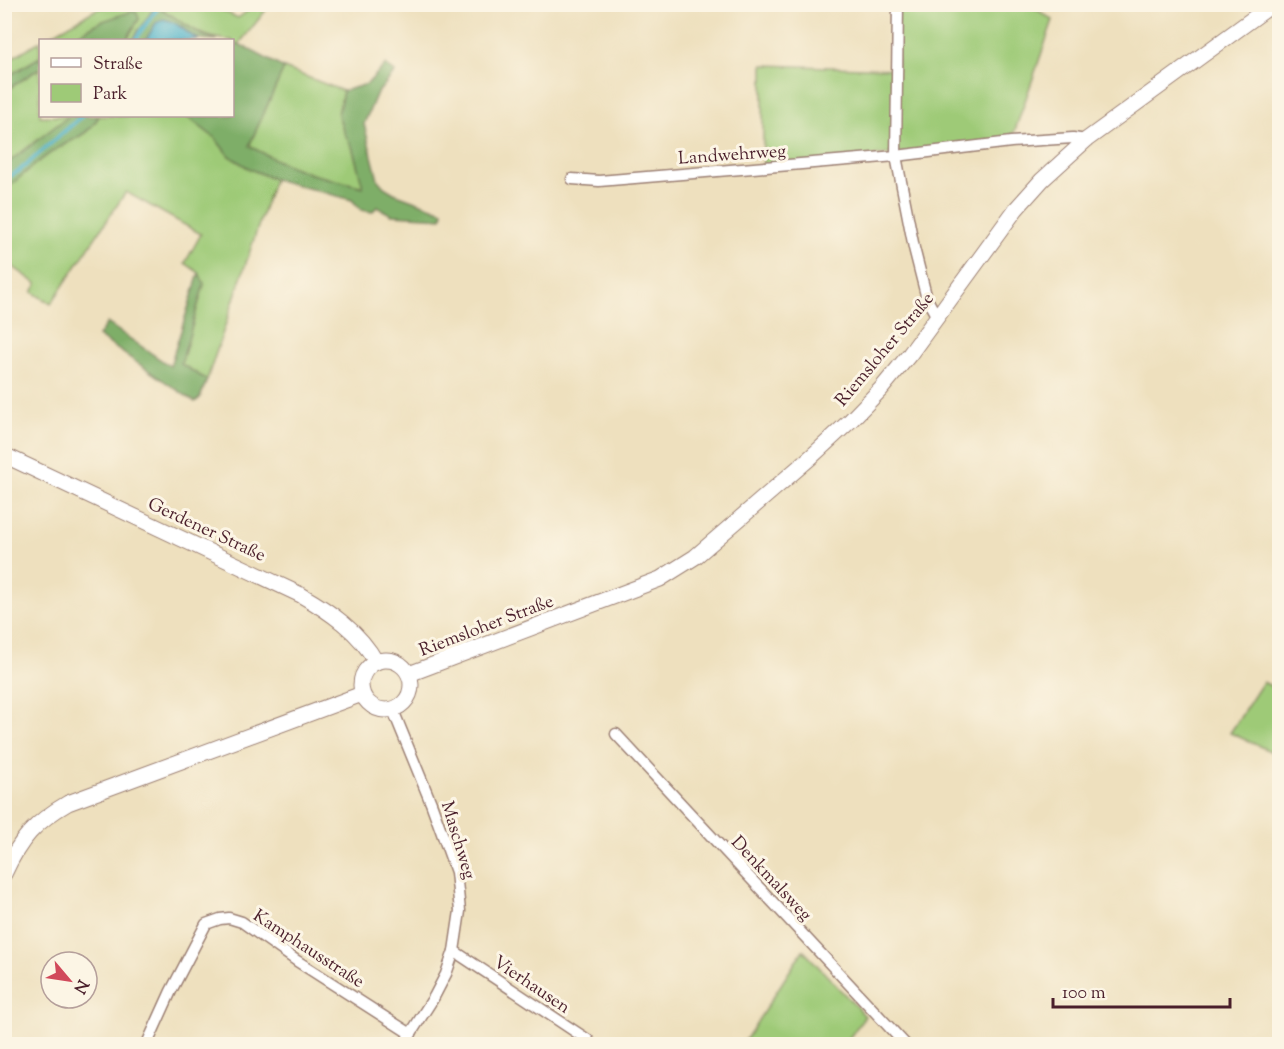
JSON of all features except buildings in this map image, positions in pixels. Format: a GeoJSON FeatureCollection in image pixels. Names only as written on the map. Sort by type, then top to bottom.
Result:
{"type":"FeatureCollection","features":[{"type":"Feature","properties":{"kind":"main road","name":"Riemsloher Straße"},"geometry":{"type":"LineString","coordinates":[[409,674],[660,579],[694,557],[851,420],[881,389],[1016,209],[1042,180],[1086,141],[1273,4]]}},
{"type":"Feature","properties":{"kind":"main road","name":"Gerdener Straße"},"geometry":{"type":"LineString","coordinates":[[4,455],[301,595],[329,612],[371,652],[376,662]]}},
{"type":"Feature","properties":{"kind":"main road"},"geometry":{"type":"LineString","coordinates":[[391,660],[405,668],[409,674],[412,689],[410,696],[393,710],[386,711],[371,706],[362,694],[364,672],[376,662],[391,660]]}},
{"type":"Feature","properties":{"kind":"main road"},"geometry":{"type":"LineString","coordinates":[[4,874],[15,851],[31,830],[46,816],[68,803],[362,694]]}},
{"type":"Feature","properties":{"kind":"street"},"geometry":{"type":"LineString","coordinates":[[898,4],[896,156],[914,248],[927,299],[937,317]]}},
{"type":"Feature","properties":{"kind":"street","name":"Landwehrweg"},"geometry":{"type":"LineString","coordinates":[[572,179],[599,181],[896,156],[1011,142],[1073,138],[1086,141]]}},
{"type":"Feature","properties":{"kind":"street","name":"Maschweg"},"geometry":{"type":"LineString","coordinates":[[393,710],[456,872],[460,911],[454,951],[438,989],[404,1044]]}},
{"type":"Feature","properties":{"kind":"street","name":"Denkmalsweg"},"geometry":{"type":"LineString","coordinates":[[616,734],[905,1044]]}},
{"type":"Feature","properties":{"kind":"street","name":"Kamphausstraße"},"geometry":{"type":"LineString","coordinates":[[147,1044],[180,970],[206,924],[230,918],[242,922],[297,961],[411,1034]]}},
{"type":"Feature","properties":{"kind":"street","name":"Vierhausen"},"geometry":{"type":"LineString","coordinates":[[454,951],[591,1044]]}},
{"type":"Feature","properties":{"kind":"green space"},"geometry":{"type":"Polygon","coordinates":[[[114,5],[211,5],[238,18],[250,9],[251,5],[270,5],[239,44],[234,46],[234,39],[222,39],[204,34],[163,10],[138,30],[134,39],[127,39],[139,19],[100,22],[70,39],[44,39],[97,9],[114,5]]]}},
{"type":"Feature","properties":{"kind":"green space"},"geometry":{"type":"Polygon","coordinates":[[[898,5],[1030,5],[1053,20],[1011,142],[763,167],[763,65],[897,69],[898,5]]]}},
{"type":"Feature","properties":{"kind":"green space"},"geometry":{"type":"Polygon","coordinates":[[[153,9],[163,10],[200,34],[214,39],[197,38],[181,26],[156,23],[147,39],[134,39],[153,9]]]}},
{"type":"Feature","properties":{"kind":"green space"},"geometry":{"type":"Polygon","coordinates":[[[133,11],[137,13],[139,19],[127,39],[102,39],[95,35],[88,39],[70,39],[100,22],[133,11]]]}},
{"type":"Feature","properties":{"kind":"green space"},"geometry":{"type":"Polygon","coordinates":[[[39,42],[39,58],[5,78],[5,62],[39,42]]]}},
{"type":"Feature","properties":{"kind":"green space"},"geometry":{"type":"Polygon","coordinates":[[[239,44],[284,68],[249,146],[282,163],[311,174],[363,187],[352,146],[345,135],[338,115],[343,91],[367,84],[385,65],[395,72],[376,95],[364,124],[378,180],[394,193],[443,211],[442,218],[392,215],[377,207],[372,212],[361,210],[352,200],[274,179],[250,169],[229,156],[215,138],[187,117],[234,117],[234,46],[239,44]]]}},
{"type":"Feature","properties":{"kind":"green space"},"geometry":{"type":"Polygon","coordinates":[[[39,58],[39,69],[5,91],[5,78],[39,58]]]}},
{"type":"Feature","properties":{"kind":"green space"},"geometry":{"type":"Polygon","coordinates":[[[284,68],[343,91],[338,115],[345,135],[352,146],[364,187],[311,174],[282,163],[249,146],[284,68]]]}},
{"type":"Feature","properties":{"kind":"green space"},"geometry":{"type":"Polygon","coordinates":[[[39,69],[39,117],[68,117],[5,165],[5,91],[39,69]]]}},
{"type":"Feature","properties":{"kind":"green space"},"geometry":{"type":"Polygon","coordinates":[[[68,117],[98,117],[86,132],[45,156],[5,190],[5,165],[68,117]]]}},
{"type":"Feature","properties":{"kind":"green space"},"geometry":{"type":"Polygon","coordinates":[[[98,117],[187,117],[215,138],[229,156],[250,169],[274,179],[207,380],[181,364],[204,284],[199,273],[185,263],[201,234],[126,192],[51,304],[32,292],[37,284],[5,261],[5,190],[45,156],[82,135],[98,117]]]}},
{"type":"Feature","properties":{"kind":"green space"},"geometry":{"type":"Polygon","coordinates":[[[199,273],[204,284],[181,364],[207,380],[200,398],[195,402],[98,336],[107,323],[170,366],[199,273]]]}},
{"type":"Feature","properties":{"kind":"green space"},"geometry":{"type":"Polygon","coordinates":[[[1263,682],[1279,690],[1279,755],[1230,733],[1263,682]]]}},
{"type":"Feature","properties":{"kind":"green space"},"geometry":{"type":"Polygon","coordinates":[[[803,950],[865,1016],[845,1044],[743,1044],[803,950]]]}},
{"type":"Feature","properties":{"kind":"water"},"geometry":{"type":"Polygon","coordinates":[[[163,19],[174,23],[197,39],[147,39],[156,23],[163,19]]]}},
{"type":"Feature","properties":{"kind":"waterway"},"geometry":{"type":"LineString","coordinates":[[136,39],[157,9]]}},
{"type":"Feature","properties":{"kind":"waterway"},"geometry":{"type":"LineString","coordinates":[[4,179],[19,171],[81,117]]}}]}
